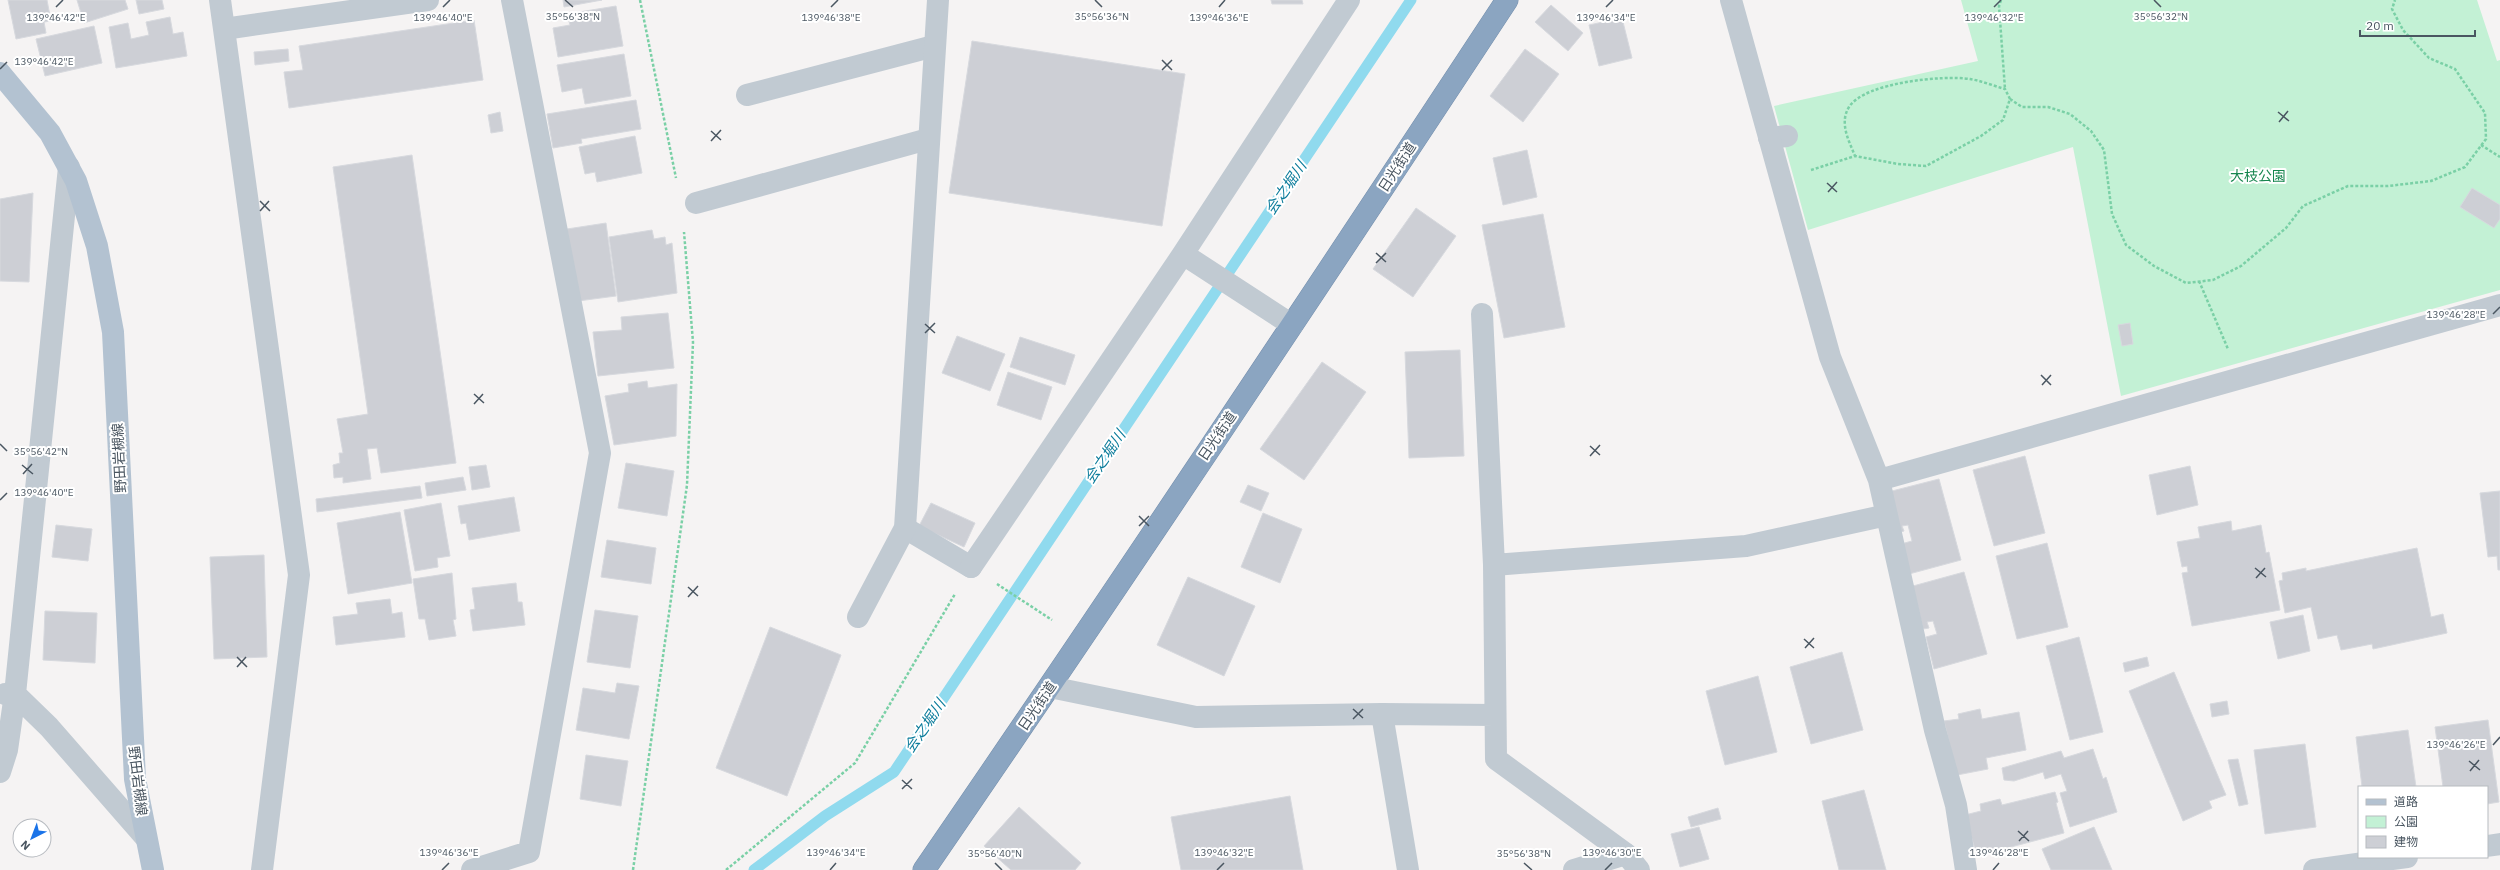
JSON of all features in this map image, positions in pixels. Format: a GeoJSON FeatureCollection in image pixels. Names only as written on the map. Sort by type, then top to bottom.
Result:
{"type":"FeatureCollection","features":[{"type":"Feature","properties":{"kind":"highway","name":"日光街道"},"geometry":{"type":"LineString","coordinates":[[924,870],[1050,687],[1507,0]]}},
{"type":"Feature","properties":{"kind":"main road","name":"野田岩槻線"},"geometry":{"type":"LineString","coordinates":[[0,73],[50,132],[76,181],[97,246],[113,332],[135,779],[153,870]]}},
{"type":"Feature","properties":{"kind":"street"},"geometry":{"type":"LineString","coordinates":[[220,0],[299,575],[262,870]]}},
{"type":"Feature","properties":{"kind":"street"},"geometry":{"type":"LineString","coordinates":[[224,29],[428,0]]}},
{"type":"Feature","properties":{"kind":"street"},"geometry":{"type":"LineString","coordinates":[[472,870],[529,852],[600,453],[512,0]]}},
{"type":"Feature","properties":{"kind":"street"},"geometry":{"type":"LineString","coordinates":[[858,617],[905,528],[928,139],[938,0]]}},
{"type":"Feature","properties":{"kind":"street"},"geometry":{"type":"LineString","coordinates":[[905,528],[971,567],[1189,258],[1349,0]]}},
{"type":"Feature","properties":{"kind":"street"},"geometry":{"type":"LineString","coordinates":[[1730,0],[1778,137],[1780,179],[1830,357],[1879,480],[1935,730],[1956,805],[1966,870]]}},
{"type":"Feature","properties":{"kind":"street"},"geometry":{"type":"LineString","coordinates":[[747,95],[934,46]]}},
{"type":"Feature","properties":{"kind":"street"},"geometry":{"type":"LineString","coordinates":[[696,203],[928,139]]}},
{"type":"Feature","properties":{"kind":"street"},"geometry":{"type":"LineString","coordinates":[[0,772],[7,750],[8,694],[69,167]]}},
{"type":"Feature","properties":{"kind":"street"},"geometry":{"type":"LineString","coordinates":[[1189,258],[1292,325]]}},
{"type":"Feature","properties":{"kind":"street"},"geometry":{"type":"LineString","coordinates":[[1879,480],[2500,305]]}},
{"type":"Feature","properties":{"kind":"street"},"geometry":{"type":"LineString","coordinates":[[1482,314],[1494,565],[1496,759],[1633,862]]}},
{"type":"Feature","properties":{"kind":"street"},"geometry":{"type":"LineString","coordinates":[[1494,565],[1746,546],[1887,514]]}},
{"type":"Feature","properties":{"kind":"street"},"geometry":{"type":"LineString","coordinates":[[1050,687],[1196,716],[1382,714],[1495,715]]}},
{"type":"Feature","properties":{"kind":"street"},"geometry":{"type":"LineString","coordinates":[[8,694],[49,727],[146,838]]}},
{"type":"Feature","properties":{"kind":"street"},"geometry":{"type":"LineString","coordinates":[[1382,714],[1408,870]]}},
{"type":"Feature","properties":{"kind":"street"},"geometry":{"type":"LineString","coordinates":[[2488,846],[2500,844]]}},
{"type":"Feature","properties":{"kind":"street"},"geometry":{"type":"LineString","coordinates":[[2314,870],[2386,865],[2405,858]]}},
{"type":"Feature","properties":{"kind":"street"},"geometry":{"type":"LineString","coordinates":[[1574,870],[1633,862]]}},
{"type":"Feature","properties":{"kind":"path"},"geometry":{"type":"LineString","coordinates":[[640,0],[678,183]]}},
{"type":"Feature","properties":{"kind":"path"},"geometry":{"type":"LineString","coordinates":[[2002,0],[1999,6],[2005,89],[2010,99],[2022,107],[2048,107],[2070,114],[2091,131],[2104,150],[2112,214],[2126,245],[2154,266],[2186,283],[2213,280],[2241,266],[2286,228],[2303,206],[2348,186],[2388,186],[2431,181],[2465,167],[2486,139],[2485,113],[2455,69],[2429,58],[2403,30],[2392,9],[2395,0]]}},
{"type":"Feature","properties":{"kind":"path"},"geometry":{"type":"LineString","coordinates":[[1855,156],[1846,135],[1845,122],[1849,107],[1866,92],[1945,77],[1971,79],[2005,89]]}},
{"type":"Feature","properties":{"kind":"path"},"geometry":{"type":"LineString","coordinates":[[1780,179],[1855,156],[1898,164],[1926,166],[1981,136],[2003,120],[2010,99]]}},
{"type":"Feature","properties":{"kind":"path"},"geometry":{"type":"LineString","coordinates":[[2481,145],[2500,157]]}},
{"type":"Feature","properties":{"kind":"path"},"geometry":{"type":"LineString","coordinates":[[633,870],[687,485],[693,342],[684,228]]}},
{"type":"Feature","properties":{"kind":"path"},"geometry":{"type":"LineString","coordinates":[[2199,281],[2230,353],[2235,380]]}},
{"type":"Feature","properties":{"kind":"path"},"geometry":{"type":"LineString","coordinates":[[726,870],[855,763],[971,567]]}},
{"type":"Feature","properties":{"kind":"path"},"geometry":{"type":"LineString","coordinates":[[996,583],[1052,620]]}},
{"type":"Feature","properties":{"kind":"green space","name":"大枝公園"},"geometry":{"type":"Polygon","coordinates":[[[1961,0],[2477,0],[2497,61],[2500,60],[2500,290],[2121,396],[2073,147],[1808,230],[1774,106],[1978,61],[1961,0]]]}},
{"type":"Feature","properties":{"kind":"building"},"geometry":{"type":"Polygon","coordinates":[[[8,0],[47,0],[51,21],[44,22],[46,33],[16,39],[8,0]]]}},
{"type":"Feature","properties":{"kind":"building"},"geometry":{"type":"Polygon","coordinates":[[[77,0],[125,0],[128,9],[84,23],[77,0]]]}},
{"type":"Feature","properties":{"kind":"building"},"geometry":{"type":"Polygon","coordinates":[[[136,0],[162,0],[164,9],[139,14],[136,0]]]}},
{"type":"Feature","properties":{"kind":"building"},"geometry":{"type":"Polygon","coordinates":[[[563,0],[602,0],[564,7],[563,0]]]}},
{"type":"Feature","properties":{"kind":"building"},"geometry":{"type":"Polygon","coordinates":[[[1271,0],[1302,0],[1303,4],[1272,4],[1271,0]]]}},
{"type":"Feature","properties":{"kind":"building"},"geometry":{"type":"Polygon","coordinates":[[[1551,5],[1583,33],[1568,51],[1535,22],[1551,5]]]}},
{"type":"Feature","properties":{"kind":"building"},"geometry":{"type":"Polygon","coordinates":[[[616,6],[623,46],[558,57],[553,28],[570,25],[567,14],[616,6]]]}},
{"type":"Feature","properties":{"kind":"building"},"geometry":{"type":"Polygon","coordinates":[[[170,17],[173,34],[183,32],[187,56],[116,68],[109,27],[128,23],[131,39],[149,35],[146,22],[170,17]]]}},
{"type":"Feature","properties":{"kind":"building"},"geometry":{"type":"Polygon","coordinates":[[[1622,18],[1632,58],[1599,66],[1589,25],[1622,18]]]}},
{"type":"Feature","properties":{"kind":"building"},"geometry":{"type":"Polygon","coordinates":[[[474,20],[483,80],[289,108],[284,72],[303,70],[299,46],[474,20]]]}},
{"type":"Feature","properties":{"kind":"building"},"geometry":{"type":"Polygon","coordinates":[[[94,26],[102,63],[45,76],[36,39],[94,26]]]}},
{"type":"Feature","properties":{"kind":"building"},"geometry":{"type":"Polygon","coordinates":[[[972,41],[1185,74],[1162,226],[949,193],[972,41]]]}},
{"type":"Feature","properties":{"kind":"building"},"geometry":{"type":"Polygon","coordinates":[[[288,49],[289,61],[255,65],[254,52],[288,49]]]}},
{"type":"Feature","properties":{"kind":"building"},"geometry":{"type":"Polygon","coordinates":[[[1525,49],[1559,74],[1523,122],[1490,96],[1525,49]]]}},
{"type":"Feature","properties":{"kind":"building"},"geometry":{"type":"Polygon","coordinates":[[[624,54],[631,96],[585,104],[582,88],[562,92],[557,65],[624,54]]]}},
{"type":"Feature","properties":{"kind":"building"},"geometry":{"type":"Polygon","coordinates":[[[636,100],[641,129],[581,139],[582,143],[553,148],[547,114],[636,100]]]}},
{"type":"Feature","properties":{"kind":"building"},"geometry":{"type":"Polygon","coordinates":[[[500,112],[503,131],[491,133],[488,115],[500,112]]]}},
{"type":"Feature","properties":{"kind":"building"},"geometry":{"type":"Polygon","coordinates":[[[635,136],[642,173],[597,182],[595,172],[585,174],[579,147],[635,136]]]}},
{"type":"Feature","properties":{"kind":"building"},"geometry":{"type":"Polygon","coordinates":[[[1527,150],[1537,197],[1503,205],[1493,158],[1527,150]]]}},
{"type":"Feature","properties":{"kind":"building"},"geometry":{"type":"Polygon","coordinates":[[[412,155],[456,463],[381,473],[377,448],[367,449],[371,479],[343,483],[343,477],[334,478],[333,465],[340,463],[339,453],[343,453],[337,419],[368,414],[333,167],[412,155]]]}},
{"type":"Feature","properties":{"kind":"building"},"geometry":{"type":"Polygon","coordinates":[[[2472,188],[2500,205],[2500,219],[2494,228],[2460,207],[2472,188]]]}},
{"type":"Feature","properties":{"kind":"building"},"geometry":{"type":"Polygon","coordinates":[[[33,193],[29,282],[0,281],[0,199],[33,193]]]}},
{"type":"Feature","properties":{"kind":"building"},"geometry":{"type":"Polygon","coordinates":[[[1416,208],[1456,236],[1413,297],[1373,269],[1416,208]]]}},
{"type":"Feature","properties":{"kind":"building"},"geometry":{"type":"Polygon","coordinates":[[[1543,214],[1565,327],[1504,338],[1482,225],[1543,214]]]}},
{"type":"Feature","properties":{"kind":"building"},"geometry":{"type":"Polygon","coordinates":[[[606,223],[616,296],[578,301],[567,229],[606,223]]]}},
{"type":"Feature","properties":{"kind":"building"},"geometry":{"type":"Polygon","coordinates":[[[652,230],[654,239],[665,237],[666,245],[672,243],[677,293],[618,302],[609,237],[652,230]]]}},
{"type":"Feature","properties":{"kind":"building"},"geometry":{"type":"Polygon","coordinates":[[[668,313],[674,368],[598,376],[593,332],[622,330],[621,317],[668,313]]]}},
{"type":"Feature","properties":{"kind":"building"},"geometry":{"type":"Polygon","coordinates":[[[2130,323],[2133,344],[2122,346],[2118,325],[2130,323]]]}},
{"type":"Feature","properties":{"kind":"building"},"geometry":{"type":"Polygon","coordinates":[[[957,336],[1005,354],[990,391],[942,373],[957,336]]]}},
{"type":"Feature","properties":{"kind":"building"},"geometry":{"type":"Polygon","coordinates":[[[1020,337],[1075,355],[1065,385],[1010,367],[1020,337]]]}},
{"type":"Feature","properties":{"kind":"building"},"geometry":{"type":"Polygon","coordinates":[[[1460,350],[1464,456],[1409,458],[1405,352],[1460,350]]]}},
{"type":"Feature","properties":{"kind":"building"},"geometry":{"type":"Polygon","coordinates":[[[1322,362],[1366,392],[1304,480],[1260,449],[1322,362]]]}},
{"type":"Feature","properties":{"kind":"building"},"geometry":{"type":"Polygon","coordinates":[[[1008,372],[1052,387],[1041,420],[997,405],[1008,372]]]}},
{"type":"Feature","properties":{"kind":"building"},"geometry":{"type":"Polygon","coordinates":[[[647,381],[648,388],[677,384],[676,436],[614,445],[605,396],[629,392],[628,384],[647,381]]]}},
{"type":"Feature","properties":{"kind":"building"},"geometry":{"type":"Polygon","coordinates":[[[2025,456],[2045,533],[1994,546],[1973,470],[2025,456]]]}},
{"type":"Feature","properties":{"kind":"building"},"geometry":{"type":"Polygon","coordinates":[[[626,463],[674,471],[667,516],[618,508],[626,463]]]}},
{"type":"Feature","properties":{"kind":"building"},"geometry":{"type":"Polygon","coordinates":[[[486,465],[490,487],[472,490],[469,467],[486,465]]]}},
{"type":"Feature","properties":{"kind":"building"},"geometry":{"type":"Polygon","coordinates":[[[2190,466],[2198,505],[2157,515],[2149,475],[2190,466]]]}},
{"type":"Feature","properties":{"kind":"building"},"geometry":{"type":"Polygon","coordinates":[[[463,477],[466,490],[427,496],[425,483],[463,477]]]}},
{"type":"Feature","properties":{"kind":"building"},"geometry":{"type":"Polygon","coordinates":[[[1939,479],[1961,560],[1909,574],[1901,544],[1912,541],[1908,525],[1902,526],[1904,531],[1898,533],[1888,492],[1939,479]]]}},
{"type":"Feature","properties":{"kind":"building"},"geometry":{"type":"Polygon","coordinates":[[[1248,485],[1269,493],[1261,511],[1240,502],[1248,485]]]}},
{"type":"Feature","properties":{"kind":"building"},"geometry":{"type":"Polygon","coordinates":[[[420,486],[422,498],[317,512],[316,499],[420,486]]]}},
{"type":"Feature","properties":{"kind":"building"},"geometry":{"type":"Polygon","coordinates":[[[2500,491],[2500,570],[2498,570],[2497,556],[2488,557],[2480,493],[2500,491]]]}},
{"type":"Feature","properties":{"kind":"building"},"geometry":{"type":"Polygon","coordinates":[[[514,497],[520,531],[469,540],[466,523],[461,524],[458,506],[514,497]]]}},
{"type":"Feature","properties":{"kind":"building"},"geometry":{"type":"Polygon","coordinates":[[[441,503],[450,556],[437,558],[438,567],[415,571],[404,510],[441,503]]]}},
{"type":"Feature","properties":{"kind":"building"},"geometry":{"type":"Polygon","coordinates":[[[931,503],[975,523],[964,547],[919,526],[931,503]]]}},
{"type":"Feature","properties":{"kind":"building"},"geometry":{"type":"Polygon","coordinates":[[[400,512],[412,583],[348,594],[337,523],[400,512]]]}},
{"type":"Feature","properties":{"kind":"building"},"geometry":{"type":"Polygon","coordinates":[[[1263,513],[1302,529],[1280,583],[1241,567],[1263,513]]]}},
{"type":"Feature","properties":{"kind":"building"},"geometry":{"type":"Polygon","coordinates":[[[2231,521],[2232,531],[2261,525],[2266,553],[2269,552],[2280,610],[2192,626],[2182,573],[2188,572],[2187,566],[2182,567],[2177,542],[2200,538],[2198,527],[2231,521]]]}},
{"type":"Feature","properties":{"kind":"building"},"geometry":{"type":"Polygon","coordinates":[[[56,525],[92,529],[88,561],[52,557],[56,525]]]}},
{"type":"Feature","properties":{"kind":"building"},"geometry":{"type":"Polygon","coordinates":[[[607,540],[656,548],[651,584],[601,577],[607,540]]]}},
{"type":"Feature","properties":{"kind":"building"},"geometry":{"type":"Polygon","coordinates":[[[2047,543],[2068,627],[2017,639],[1996,556],[2047,543]]]}},
{"type":"Feature","properties":{"kind":"building"},"geometry":{"type":"Polygon","coordinates":[[[2417,548],[2431,617],[2443,614],[2447,633],[2373,649],[2372,644],[2341,650],[2337,635],[2318,639],[2311,607],[2285,613],[2279,581],[2283,580],[2282,573],[2306,568],[2306,571],[2417,548]]]}},
{"type":"Feature","properties":{"kind":"building"},"geometry":{"type":"Polygon","coordinates":[[[264,555],[267,657],[214,659],[210,557],[264,555]]]}},
{"type":"Feature","properties":{"kind":"building"},"geometry":{"type":"Polygon","coordinates":[[[1964,572],[1987,654],[1934,669],[1926,637],[1937,634],[1933,621],[1927,622],[1929,628],[1923,629],[1913,586],[1964,572]]]}},
{"type":"Feature","properties":{"kind":"building"},"geometry":{"type":"Polygon","coordinates":[[[452,573],[456,619],[453,620],[456,636],[429,640],[425,619],[419,619],[413,579],[452,573]]]}},
{"type":"Feature","properties":{"kind":"building"},"geometry":{"type":"Polygon","coordinates":[[[1188,577],[1255,606],[1224,676],[1157,645],[1188,577]]]}},
{"type":"Feature","properties":{"kind":"building"},"geometry":{"type":"Polygon","coordinates":[[[516,583],[518,602],[522,602],[525,625],[473,631],[470,610],[475,609],[472,588],[516,583]]]}},
{"type":"Feature","properties":{"kind":"building"},"geometry":{"type":"Polygon","coordinates":[[[390,599],[392,614],[402,612],[405,637],[336,645],[333,617],[358,614],[356,603],[390,599]]]}},
{"type":"Feature","properties":{"kind":"building"},"geometry":{"type":"Polygon","coordinates":[[[595,610],[638,616],[630,668],[587,662],[595,610]]]}},
{"type":"Feature","properties":{"kind":"building"},"geometry":{"type":"Polygon","coordinates":[[[45,611],[97,613],[95,663],[43,660],[45,611]]]}},
{"type":"Feature","properties":{"kind":"building"},"geometry":{"type":"Polygon","coordinates":[[[2303,615],[2310,651],[2278,659],[2270,622],[2303,615]]]}},
{"type":"Feature","properties":{"kind":"building"},"geometry":{"type":"Polygon","coordinates":[[[770,627],[841,655],[787,796],[716,768],[770,627]]]}},
{"type":"Feature","properties":{"kind":"building"},"geometry":{"type":"Polygon","coordinates":[[[2079,637],[2103,732],[2070,740],[2046,646],[2079,637]]]}},
{"type":"Feature","properties":{"kind":"building"},"geometry":{"type":"Polygon","coordinates":[[[1842,652],[1863,730],[1811,744],[1790,667],[1842,652]]]}},
{"type":"Feature","properties":{"kind":"building"},"geometry":{"type":"Polygon","coordinates":[[[2147,657],[2149,666],[2125,672],[2123,663],[2147,657]]]}},
{"type":"Feature","properties":{"kind":"building"},"geometry":{"type":"Polygon","coordinates":[[[2174,672],[2226,795],[2209,801],[2212,808],[2183,821],[2129,691],[2174,672]]]}},
{"type":"Feature","properties":{"kind":"building"},"geometry":{"type":"Polygon","coordinates":[[[1758,676],[1777,752],[1725,765],[1706,691],[1758,676]]]}},
{"type":"Feature","properties":{"kind":"building"},"geometry":{"type":"Polygon","coordinates":[[[617,683],[639,686],[629,739],[576,730],[583,688],[615,693],[617,683]]]}},
{"type":"Feature","properties":{"kind":"building"},"geometry":{"type":"Polygon","coordinates":[[[2227,701],[2229,714],[2212,717],[2210,704],[2227,701]]]}},
{"type":"Feature","properties":{"kind":"building"},"geometry":{"type":"Polygon","coordinates":[[[1980,709],[1982,719],[2019,712],[2026,750],[1986,758],[1988,769],[1957,775],[1944,721],[1959,719],[1958,714],[1980,709]]]}},
{"type":"Feature","properties":{"kind":"building"},"geometry":{"type":"Polygon","coordinates":[[[2488,720],[2499,802],[2488,804],[2488,786],[2443,786],[2435,727],[2488,720]]]}},
{"type":"Feature","properties":{"kind":"building"},"geometry":{"type":"Polygon","coordinates":[[[2408,730],[2416,786],[2362,786],[2356,737],[2408,730]]]}},
{"type":"Feature","properties":{"kind":"building"},"geometry":{"type":"Polygon","coordinates":[[[2305,744],[2316,827],[2265,834],[2254,750],[2305,744]]]}},
{"type":"Feature","properties":{"kind":"building"},"geometry":{"type":"Polygon","coordinates":[[[2093,749],[2103,779],[2106,777],[2117,812],[2070,827],[2060,793],[2067,791],[2061,774],[2045,779],[2043,772],[2014,781],[2004,780],[2002,768],[2061,751],[2064,758],[2093,749]]]}},
{"type":"Feature","properties":{"kind":"building"},"geometry":{"type":"Polygon","coordinates":[[[586,755],[628,761],[621,806],[580,799],[586,755]]]}},
{"type":"Feature","properties":{"kind":"building"},"geometry":{"type":"Polygon","coordinates":[[[2238,759],[2248,804],[2239,806],[2228,760],[2238,759]]]}},
{"type":"Feature","properties":{"kind":"building"},"geometry":{"type":"Polygon","coordinates":[[[1864,790],[1886,870],[1839,870],[1822,801],[1864,790]]]}},
{"type":"Feature","properties":{"kind":"building"},"geometry":{"type":"Polygon","coordinates":[[[2055,792],[2058,802],[2056,803],[2064,833],[1977,856],[1965,815],[1981,811],[1980,804],[2000,799],[2002,805],[2055,792]]]}},
{"type":"Feature","properties":{"kind":"building"},"geometry":{"type":"Polygon","coordinates":[[[1290,796],[1303,870],[1181,870],[1171,817],[1290,796]]]}},
{"type":"Feature","properties":{"kind":"building"},"geometry":{"type":"Polygon","coordinates":[[[1019,807],[1081,863],[1075,870],[1011,870],[984,846],[1019,807]]]}},
{"type":"Feature","properties":{"kind":"building"},"geometry":{"type":"Polygon","coordinates":[[[1718,808],[1721,819],[1691,827],[1688,817],[1718,808]]]}},
{"type":"Feature","properties":{"kind":"building"},"geometry":{"type":"Polygon","coordinates":[[[1699,827],[1709,859],[1680,867],[1671,834],[1699,827]]]}},
{"type":"Feature","properties":{"kind":"building"},"geometry":{"type":"Polygon","coordinates":[[[2094,827],[2112,870],[2051,870],[2042,849],[2094,827]]]}},
{"type":"Feature","properties":{"kind":"waterway","name":"会之堀川"},"geometry":{"type":"LineString","coordinates":[[754,870],[825,816],[894,772],[1411,0]]}}]}
